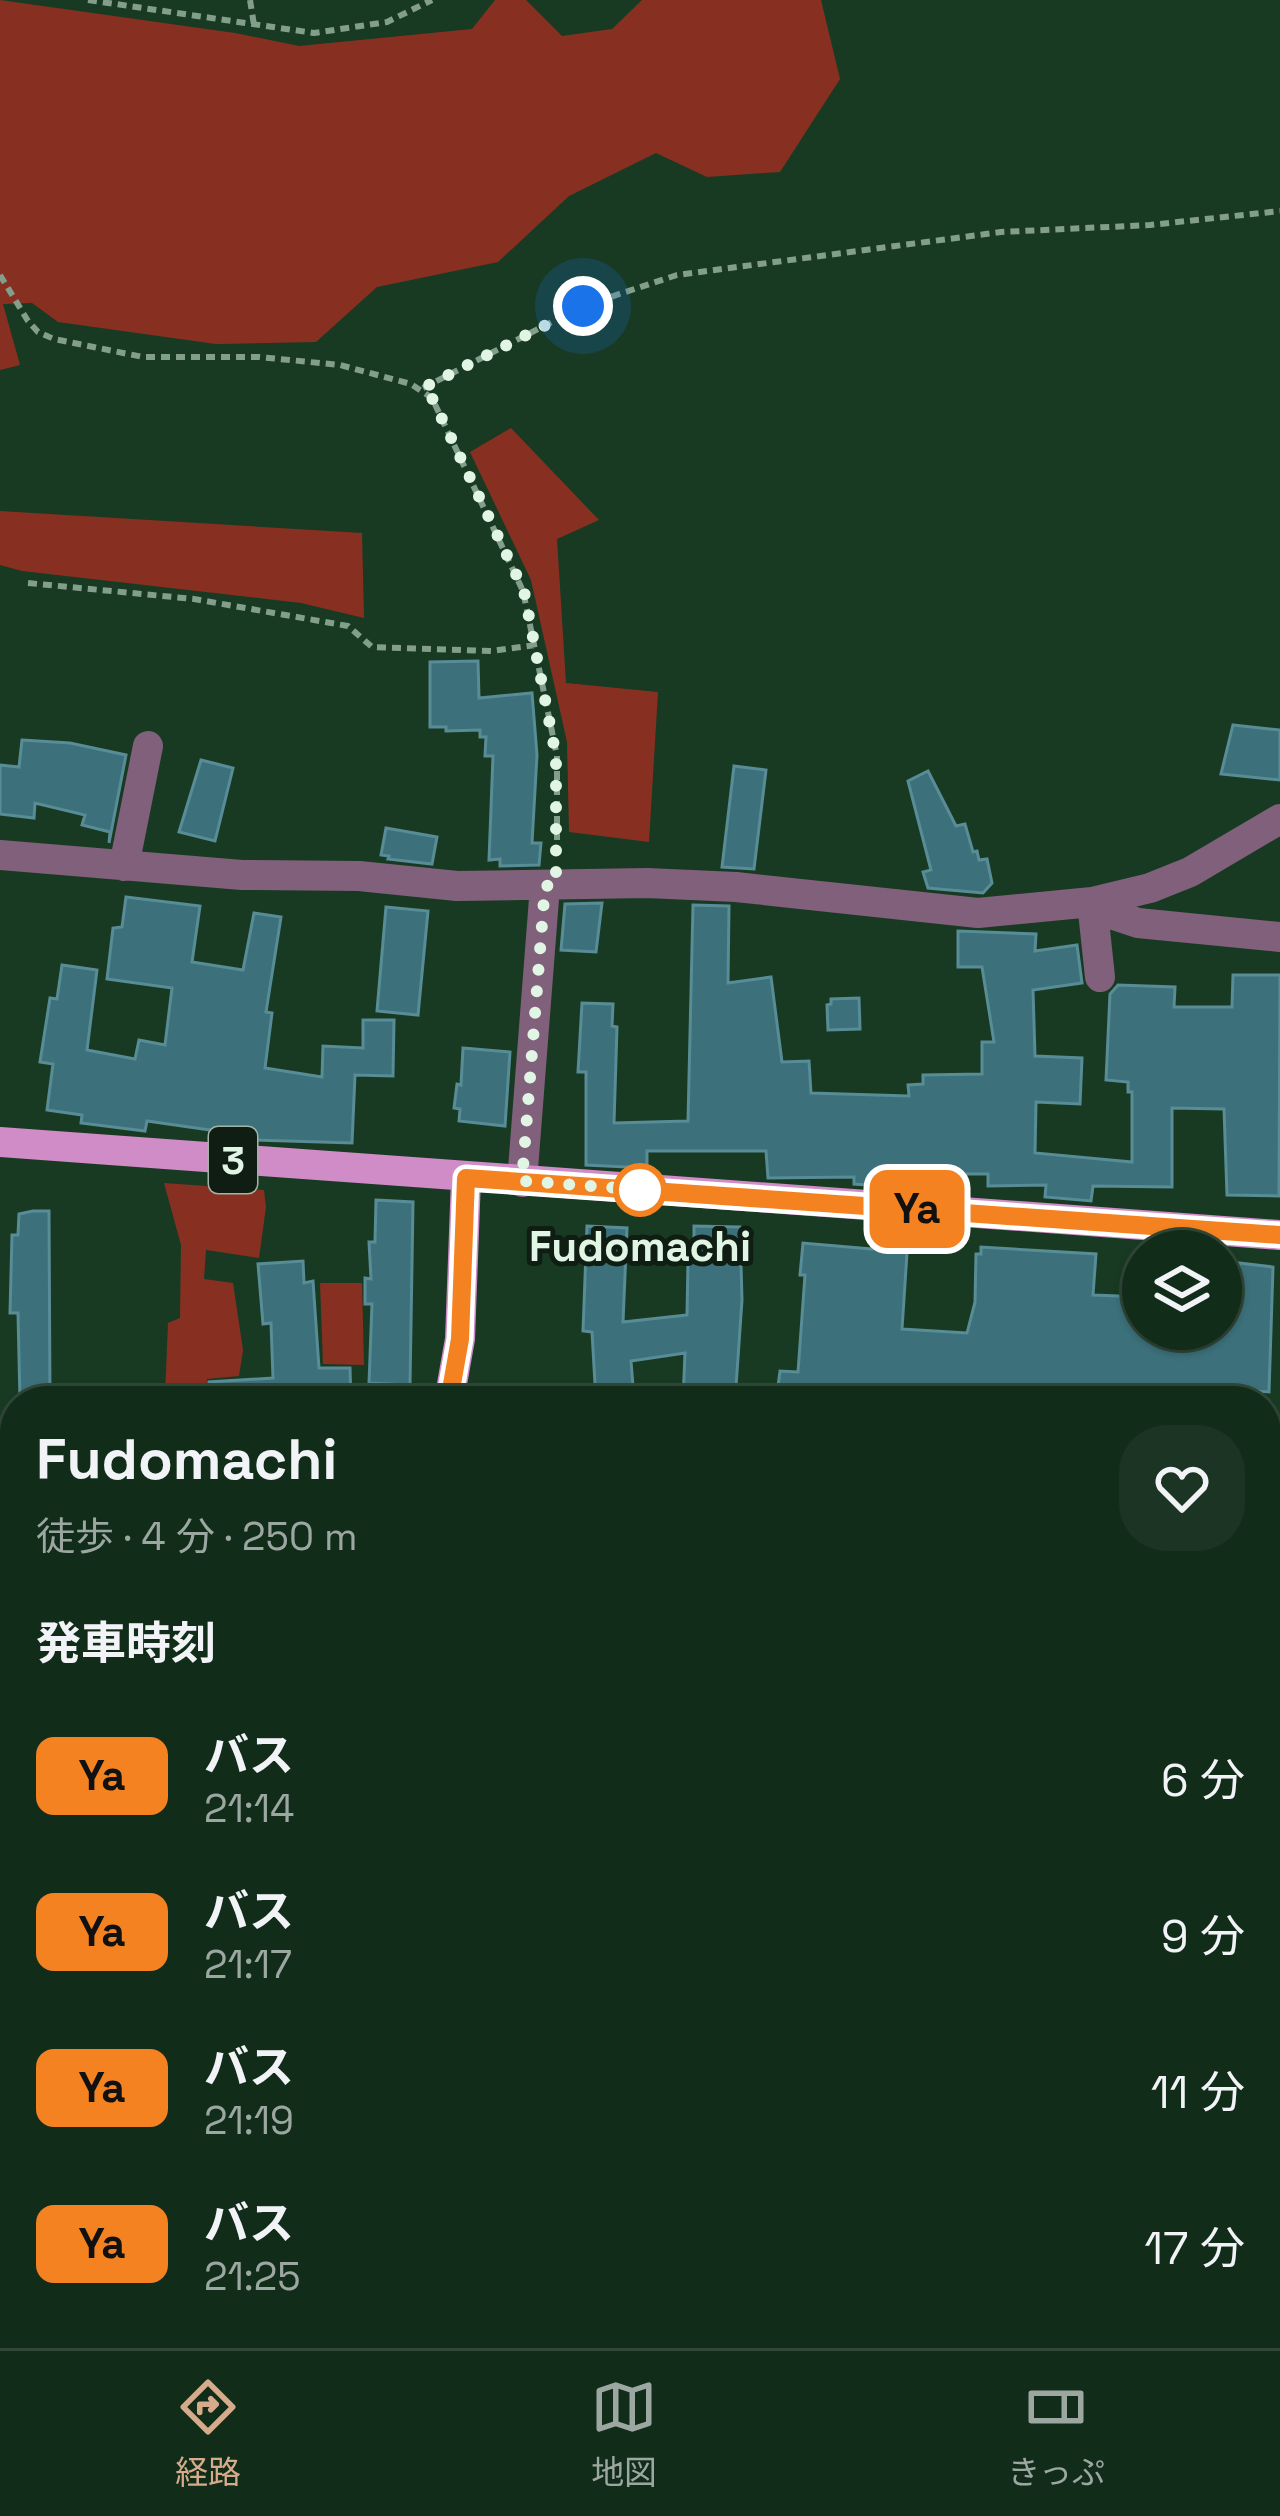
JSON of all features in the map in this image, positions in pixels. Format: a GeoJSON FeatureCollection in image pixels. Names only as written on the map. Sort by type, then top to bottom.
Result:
{"type":"FeatureCollection","features":[{"type":"Feature","properties":{"kind":"main road","name":"3"},"geometry":{"type":"LineString","coordinates":[[0,1142],[1280,1235]]}},
{"type":"Feature","properties":{"kind":"main road"},"geometry":{"type":"LineString","coordinates":[[451,1386],[460,1339],[466,1178]]}},
{"type":"Feature","properties":{"kind":"street"},"geometry":{"type":"LineString","coordinates":[[124,866],[148,746]]}},
{"type":"Feature","properties":{"kind":"street"},"geometry":{"type":"LineString","coordinates":[[0,855],[457,886],[647,883],[736,887],[978,913],[1092,905],[1150,888],[1190,872],[1280,819]]}},
{"type":"Feature","properties":{"kind":"street"},"geometry":{"type":"LineString","coordinates":[[522,1181],[550,886]]}},
{"type":"Feature","properties":{"kind":"street"},"geometry":{"type":"LineString","coordinates":[[1092,905],[1138,922],[1280,937]]}},
{"type":"Feature","properties":{"kind":"street"},"geometry":{"type":"LineString","coordinates":[[1092,905],[1100,977]]}},
{"type":"Feature","properties":{"kind":"path"},"geometry":{"type":"LineString","coordinates":[[88,0],[314,33],[387,22],[432,0]]}},
{"type":"Feature","properties":{"kind":"path"},"geometry":{"type":"LineString","coordinates":[[250,0],[254,25]]}},
{"type":"Feature","properties":{"kind":"path"},"geometry":{"type":"LineString","coordinates":[[423,388],[583,306],[676,274],[1001,232],[1280,211]]}},
{"type":"Feature","properties":{"kind":"path"},"geometry":{"type":"LineString","coordinates":[[0,275],[38,332],[53,339],[143,357],[259,358],[340,365],[423,388],[432,398],[524,591],[556,756],[550,886]]}},
{"type":"Feature","properties":{"kind":"path"},"geometry":{"type":"LineString","coordinates":[[28,583],[194,599],[348,626],[372,647],[492,651],[535,645]]}},
{"type":"Feature","properties":{"kind":"shaded area"},"geometry":{"type":"Polygon","coordinates":[[[0,0],[299,46],[472,29],[495,0],[526,0],[562,36],[612,29],[642,0],[821,0],[840,79],[780,172],[707,177],[656,153],[569,196],[498,262],[377,287],[316,342],[216,344],[58,322],[32,303],[3,304],[20,365],[0,370],[0,0]]]}},
{"type":"Feature","properties":{"kind":"shaded area"},"geometry":{"type":"Polygon","coordinates":[[[511,428],[599,520],[557,539],[566,683],[658,692],[649,842],[569,832],[567,742],[531,580],[470,452],[511,428]]]}},
{"type":"Feature","properties":{"kind":"shaded area"},"geometry":{"type":"Polygon","coordinates":[[[0,511],[362,533],[364,618],[301,603],[0,565],[0,511]]]}},
{"type":"Feature","properties":{"kind":"shaded area"},"geometry":{"type":"Polygon","coordinates":[[[164,1183],[264,1190],[259,1258],[206,1250],[204,1279],[233,1283],[243,1350],[239,1376],[207,1379],[206,1386],[165,1386],[168,1323],[180,1318],[181,1245],[164,1183]]]}},
{"type":"Feature","properties":{"kind":"shaded area"},"geometry":{"type":"Polygon","coordinates":[[[320,1283],[362,1283],[364,1365],[323,1364],[320,1283]]]}},
{"type":"Feature","properties":{"kind":"building"},"geometry":{"type":"Polygon","coordinates":[[[478,661],[479,698],[532,693],[537,755],[532,843],[541,843],[539,865],[500,866],[500,859],[489,860],[493,756],[485,756],[486,737],[480,737],[480,730],[430,727],[430,662],[478,661]]]}},
{"type":"Feature","properties":{"kind":"building"},"geometry":{"type":"Polygon","coordinates":[[[1233,725],[1280,730],[1280,780],[1221,774],[1233,725]]]}},
{"type":"Feature","properties":{"kind":"building"},"geometry":{"type":"Polygon","coordinates":[[[22,740],[70,743],[126,755],[109,843],[110,832],[82,825],[85,815],[35,803],[34,818],[0,814],[0,765],[19,767],[22,740]]]}},
{"type":"Feature","properties":{"kind":"building"},"geometry":{"type":"Polygon","coordinates":[[[201,760],[233,768],[215,841],[179,832],[201,760]]]}},
{"type":"Feature","properties":{"kind":"building"},"geometry":{"type":"Polygon","coordinates":[[[734,766],[766,770],[754,869],[722,867],[734,766]]]}},
{"type":"Feature","properties":{"kind":"building"},"geometry":{"type":"Polygon","coordinates":[[[928,771],[956,826],[965,824],[973,852],[977,851],[979,860],[987,859],[992,883],[983,893],[928,888],[923,872],[931,870],[908,781],[928,771]]]}},
{"type":"Feature","properties":{"kind":"building"},"geometry":{"type":"Polygon","coordinates":[[[386,828],[437,837],[432,864],[381,855],[386,828]]]}},
{"type":"Feature","properties":{"kind":"building"},"geometry":{"type":"Polygon","coordinates":[[[126,897],[200,906],[192,962],[243,970],[254,913],[281,917],[266,1012],[272,1013],[265,1068],[322,1077],[323,1046],[363,1048],[363,1020],[394,1020],[393,1076],[355,1075],[352,1143],[223,1139],[224,1132],[147,1121],[145,1131],[81,1123],[82,1115],[47,1110],[53,1064],[40,1062],[50,998],[57,999],[62,965],[97,970],[87,1050],[135,1059],[139,1040],[165,1045],[172,988],[107,979],[113,928],[122,927],[126,897]]]}},
{"type":"Feature","properties":{"kind":"building"},"geometry":{"type":"Polygon","coordinates":[[[602,903],[596,952],[561,950],[565,904],[602,903]]]}},
{"type":"Feature","properties":{"kind":"building"},"geometry":{"type":"Polygon","coordinates":[[[693,905],[729,906],[728,983],[771,977],[782,1062],[809,1061],[811,1093],[909,1096],[908,1085],[923,1084],[923,1075],[982,1074],[982,1042],[994,1042],[982,967],[958,967],[958,931],[1036,934],[1035,951],[1077,945],[1082,983],[1033,990],[1035,1056],[1082,1058],[1080,1104],[1036,1102],[1035,1153],[1132,1162],[1132,1092],[1128,1092],[1128,1082],[1106,1080],[1110,994],[1118,985],[1175,987],[1174,1007],[1232,1007],[1233,975],[1280,975],[1279,1196],[1227,1195],[1224,1109],[1172,1108],[1172,1187],[1093,1186],[1091,1201],[1045,1197],[1046,1185],[988,1186],[988,1174],[938,1174],[938,1190],[854,1184],[854,1177],[768,1178],[766,1151],[647,1151],[647,1168],[586,1165],[586,1072],[578,1072],[582,1003],[613,1004],[612,1026],[617,1027],[614,1123],[688,1121],[693,905]]]}},
{"type":"Feature","properties":{"kind":"building"},"geometry":{"type":"Polygon","coordinates":[[[386,907],[428,911],[418,1015],[377,1011],[386,907]]]}},
{"type":"Feature","properties":{"kind":"building"},"geometry":{"type":"Polygon","coordinates":[[[859,998],[860,1029],[828,1030],[831,999],[859,998]]]}},
{"type":"Feature","properties":{"kind":"building"},"geometry":{"type":"Polygon","coordinates":[[[463,1048],[510,1052],[505,1126],[459,1121],[460,1109],[454,1108],[463,1048]]]}},
{"type":"Feature","properties":{"kind":"building"},"geometry":{"type":"Polygon","coordinates":[[[376,1200],[413,1202],[410,1385],[369,1383],[372,1304],[365,1304],[365,1278],[371,1279],[369,1242],[375,1242],[376,1200]]]}},
{"type":"Feature","properties":{"kind":"building"},"geometry":{"type":"Polygon","coordinates":[[[49,1211],[50,1386],[20,1386],[18,1313],[10,1313],[12,1235],[18,1235],[19,1214],[49,1211]]]}},
{"type":"Feature","properties":{"kind":"building"},"geometry":{"type":"Polygon","coordinates":[[[587,1226],[627,1228],[623,1322],[687,1315],[694,1226],[740,1227],[742,1300],[736,1386],[684,1386],[685,1353],[631,1361],[633,1386],[595,1386],[592,1332],[583,1331],[587,1226]]]}},
{"type":"Feature","properties":{"kind":"building"},"geometry":{"type":"Polygon","coordinates":[[[873,1236],[908,1238],[902,1329],[967,1333],[975,1302],[976,1254],[981,1254],[981,1247],[1096,1254],[1093,1295],[1122,1296],[1122,1350],[1242,1350],[1242,1263],[1273,1267],[1269,1386],[778,1386],[780,1371],[798,1372],[803,1243],[872,1249],[873,1236]]]}},
{"type":"Feature","properties":{"kind":"building"},"geometry":{"type":"Polygon","coordinates":[[[303,1261],[304,1283],[313,1281],[319,1368],[350,1368],[351,1386],[209,1386],[209,1382],[273,1378],[271,1323],[263,1324],[258,1264],[303,1261]]]}},
{"type":"Feature","properties":{"kind":"bus line","name":"Ya"},"geometry":{"type":"LineString","coordinates":[[453,1386],[460,1339],[466,1178],[1280,1235]]}},
{"type":"Feature","properties":{"kind":"place","name":"Fudomachi"},"geometry":{"type":"Point","coordinates":[640,1190]}},
{"type":"Feature","properties":{"kind":"route"},"geometry":{"type":"LineString","coordinates":[[583,306],[423,388],[432,398],[524,591],[556,756],[556,885],[545,886],[522,1181],[647,1190],[640,1190]]}}]}
